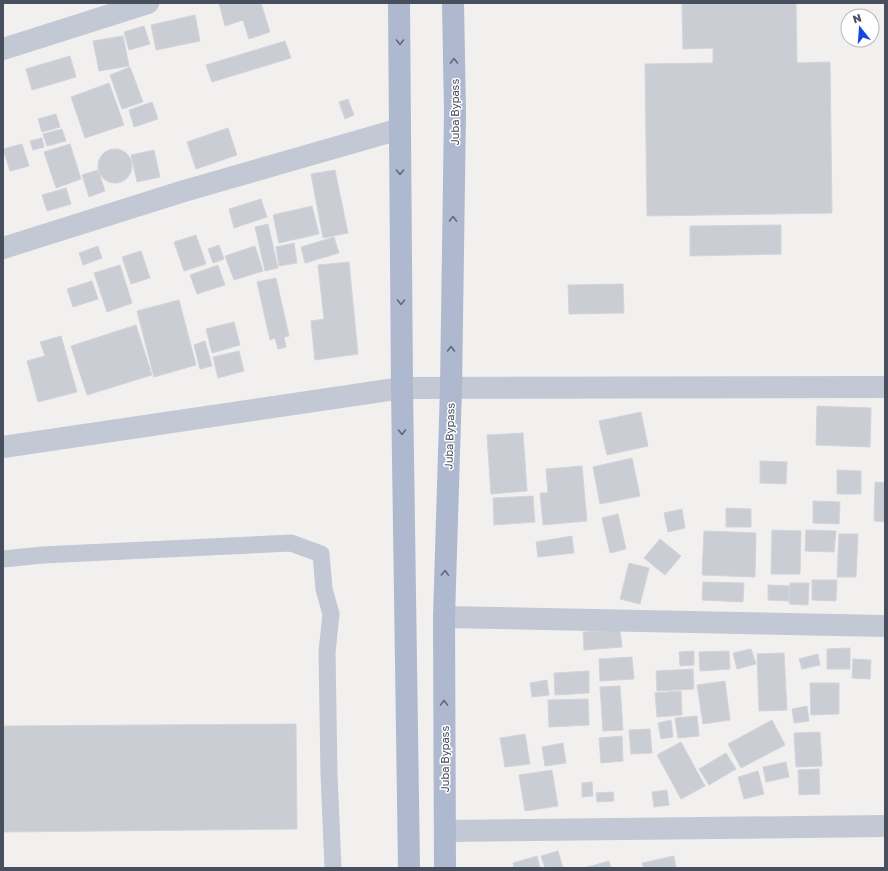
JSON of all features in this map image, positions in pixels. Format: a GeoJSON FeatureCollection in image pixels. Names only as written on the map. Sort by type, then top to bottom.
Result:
{"type":"FeatureCollection","features":[{"type":"Feature","properties":{"kind":"main road"},"geometry":{"type":"LineString","coordinates":[[400,3],[402,388],[409,868]]}},
{"type":"Feature","properties":{"kind":"main road","name":"Juba Bypass"},"geometry":{"type":"LineString","coordinates":[[444,868],[444,617],[455,112],[454,3]]}},
{"type":"Feature","properties":{"kind":"street"},"geometry":{"type":"LineString","coordinates":[[3,49],[148,3]]}},
{"type":"Feature","properties":{"kind":"street"},"geometry":{"type":"LineString","coordinates":[[3,248],[184,191],[400,129]]}},
{"type":"Feature","properties":{"kind":"street"},"geometry":{"type":"LineString","coordinates":[[3,447],[402,388],[885,387]]}},
{"type":"Feature","properties":{"kind":"street"},"geometry":{"type":"LineString","coordinates":[[444,617],[885,626]]}},
{"type":"Feature","properties":{"kind":"street"},"geometry":{"type":"LineString","coordinates":[[445,831],[885,826]]}},
{"type":"Feature","properties":{"kind":"lane"},"geometry":{"type":"LineString","coordinates":[[3,559],[42,555],[292,543],[320,554],[324,589],[331,614],[327,652],[329,774],[333,868]]}},
{"type":"Feature","properties":{"kind":"building"},"geometry":{"type":"Polygon","coordinates":[[[219,3],[261,3],[270,32],[249,39],[243,20],[225,26],[219,3]]]}},
{"type":"Feature","properties":{"kind":"building"},"geometry":{"type":"Polygon","coordinates":[[[682,3],[796,3],[797,63],[830,62],[832,213],[647,216],[645,64],[713,63],[713,48],[683,49],[682,3]]]}},
{"type":"Feature","properties":{"kind":"building"},"geometry":{"type":"Polygon","coordinates":[[[195,15],[200,41],[156,50],[151,25],[195,15]]]}},
{"type":"Feature","properties":{"kind":"building"},"geometry":{"type":"Polygon","coordinates":[[[144,26],[150,44],[129,50],[124,32],[144,26]]]}},
{"type":"Feature","properties":{"kind":"building"},"geometry":{"type":"Polygon","coordinates":[[[123,36],[129,66],[99,71],[93,41],[123,36]]]}},
{"type":"Feature","properties":{"kind":"building"},"geometry":{"type":"Polygon","coordinates":[[[285,41],[291,58],[212,82],[206,65],[285,41]]]}},
{"type":"Feature","properties":{"kind":"building"},"geometry":{"type":"Polygon","coordinates":[[[70,56],[76,77],[32,90],[26,69],[70,56]]]}},
{"type":"Feature","properties":{"kind":"building"},"geometry":{"type":"Polygon","coordinates":[[[130,67],[143,102],[122,109],[110,75],[130,67]]]}},
{"type":"Feature","properties":{"kind":"building"},"geometry":{"type":"Polygon","coordinates":[[[109,83],[124,125],[85,138],[71,97],[109,83]]]}},
{"type":"Feature","properties":{"kind":"building"},"geometry":{"type":"Polygon","coordinates":[[[348,99],[354,115],[345,119],[339,102],[348,99]]]}},
{"type":"Feature","properties":{"kind":"building"},"geometry":{"type":"Polygon","coordinates":[[[152,102],[158,119],[134,127],[129,110],[152,102]]]}},
{"type":"Feature","properties":{"kind":"building"},"geometry":{"type":"Polygon","coordinates":[[[56,114],[60,127],[42,132],[38,119],[56,114]]]}},
{"type":"Feature","properties":{"kind":"building"},"geometry":{"type":"Polygon","coordinates":[[[228,128],[237,155],[196,169],[187,142],[228,128]]]}},
{"type":"Feature","properties":{"kind":"building"},"geometry":{"type":"Polygon","coordinates":[[[62,129],[66,141],[47,146],[43,134],[62,129]]]}},
{"type":"Feature","properties":{"kind":"building"},"geometry":{"type":"Polygon","coordinates":[[[42,138],[44,147],[33,150],[30,141],[42,138]]]}},
{"type":"Feature","properties":{"kind":"building"},"geometry":{"type":"Polygon","coordinates":[[[22,144],[29,166],[10,171],[3,149],[22,144]]]}},
{"type":"Feature","properties":{"kind":"building"},"geometry":{"type":"Polygon","coordinates":[[[70,144],[81,179],[56,188],[44,152],[70,144]]]}},
{"type":"Feature","properties":{"kind":"building"},"geometry":{"type":"Polygon","coordinates":[[[118,149],[127,154],[131,159],[131,173],[127,178],[122,182],[112,183],[108,182],[99,173],[98,163],[99,159],[108,150],[118,149]]]}},
{"type":"Feature","properties":{"kind":"building"},"geometry":{"type":"Polygon","coordinates":[[[154,150],[160,177],[137,182],[131,155],[154,150]]]}},
{"type":"Feature","properties":{"kind":"building"},"geometry":{"type":"Polygon","coordinates":[[[98,170],[105,191],[89,197],[82,175],[98,170]]]}},
{"type":"Feature","properties":{"kind":"building"},"geometry":{"type":"Polygon","coordinates":[[[335,170],[348,233],[323,238],[311,174],[335,170]]]}},
{"type":"Feature","properties":{"kind":"building"},"geometry":{"type":"Polygon","coordinates":[[[66,188],[71,204],[47,211],[42,195],[66,188]]]}},
{"type":"Feature","properties":{"kind":"building"},"geometry":{"type":"Polygon","coordinates":[[[261,199],[267,217],[234,228],[229,209],[261,199]]]}},
{"type":"Feature","properties":{"kind":"building"},"geometry":{"type":"Polygon","coordinates":[[[312,206],[319,234],[279,243],[273,215],[312,206]]]}},
{"type":"Feature","properties":{"kind":"building"},"geometry":{"type":"Polygon","coordinates":[[[268,224],[278,268],[265,271],[255,227],[268,224]]]}},
{"type":"Feature","properties":{"kind":"building"},"geometry":{"type":"Polygon","coordinates":[[[781,225],[781,254],[690,256],[690,226],[781,225]]]}},
{"type":"Feature","properties":{"kind":"building"},"geometry":{"type":"Polygon","coordinates":[[[196,235],[206,264],[184,271],[174,242],[196,235]]]}},
{"type":"Feature","properties":{"kind":"building"},"geometry":{"type":"Polygon","coordinates":[[[334,237],[339,253],[305,263],[301,247],[334,237]]]}},
{"type":"Feature","properties":{"kind":"building"},"geometry":{"type":"Polygon","coordinates":[[[294,243],[297,263],[279,266],[276,247],[294,243]]]}},
{"type":"Feature","properties":{"kind":"building"},"geometry":{"type":"Polygon","coordinates":[[[219,245],[224,259],[213,263],[208,249],[219,245]]]}},
{"type":"Feature","properties":{"kind":"building"},"geometry":{"type":"Polygon","coordinates":[[[98,246],[102,258],[83,265],[79,253],[98,246]]]}},
{"type":"Feature","properties":{"kind":"building"},"geometry":{"type":"Polygon","coordinates":[[[255,246],[263,271],[234,280],[225,256],[255,246]]]}},
{"type":"Feature","properties":{"kind":"building"},"geometry":{"type":"Polygon","coordinates":[[[141,251],[150,278],[131,284],[122,257],[141,251]]]}},
{"type":"Feature","properties":{"kind":"building"},"geometry":{"type":"Polygon","coordinates":[[[349,262],[358,354],[315,360],[311,321],[324,319],[318,265],[349,262]]]}},
{"type":"Feature","properties":{"kind":"building"},"geometry":{"type":"Polygon","coordinates":[[[120,265],[132,303],[107,312],[94,273],[120,265]]]}},
{"type":"Feature","properties":{"kind":"building"},"geometry":{"type":"Polygon","coordinates":[[[218,265],[225,285],[197,294],[190,275],[218,265]]]}},
{"type":"Feature","properties":{"kind":"building"},"geometry":{"type":"Polygon","coordinates":[[[276,278],[289,336],[284,337],[286,347],[278,349],[275,338],[270,340],[257,282],[276,278]]]}},
{"type":"Feature","properties":{"kind":"building"},"geometry":{"type":"Polygon","coordinates":[[[92,281],[98,299],[73,307],[67,289],[92,281]]]}},
{"type":"Feature","properties":{"kind":"building"},"geometry":{"type":"Polygon","coordinates":[[[623,284],[624,313],[569,314],[568,285],[623,284]]]}},
{"type":"Feature","properties":{"kind":"building"},"geometry":{"type":"Polygon","coordinates":[[[179,300],[196,365],[154,377],[137,311],[179,300]]]}},
{"type":"Feature","properties":{"kind":"building"},"geometry":{"type":"Polygon","coordinates":[[[234,322],[240,345],[212,353],[206,329],[234,322]]]}},
{"type":"Feature","properties":{"kind":"building"},"geometry":{"type":"Polygon","coordinates":[[[136,325],[152,375],[87,395],[71,346],[136,325]]]}},
{"type":"Feature","properties":{"kind":"building"},"geometry":{"type":"Polygon","coordinates":[[[61,336],[77,392],[38,402],[27,361],[45,356],[40,342],[61,336]]]}},
{"type":"Feature","properties":{"kind":"building"},"geometry":{"type":"Polygon","coordinates":[[[205,341],[212,366],[200,369],[194,345],[205,341]]]}},
{"type":"Feature","properties":{"kind":"building"},"geometry":{"type":"Polygon","coordinates":[[[239,351],[244,371],[218,378],[213,357],[239,351]]]}},
{"type":"Feature","properties":{"kind":"building"},"geometry":{"type":"Polygon","coordinates":[[[817,406],[871,408],[870,447],[816,445],[817,406]]]}},
{"type":"Feature","properties":{"kind":"building"},"geometry":{"type":"Polygon","coordinates":[[[641,412],[648,446],[607,455],[599,421],[641,412]]]}},
{"type":"Feature","properties":{"kind":"building"},"geometry":{"type":"Polygon","coordinates":[[[523,433],[527,491],[491,494],[487,435],[523,433]]]}},
{"type":"Feature","properties":{"kind":"building"},"geometry":{"type":"Polygon","coordinates":[[[632,458],[640,496],[600,504],[593,467],[632,458]]]}},
{"type":"Feature","properties":{"kind":"building"},"geometry":{"type":"Polygon","coordinates":[[[760,461],[787,462],[786,484],[760,483],[760,461]]]}},
{"type":"Feature","properties":{"kind":"building"},"geometry":{"type":"Polygon","coordinates":[[[582,466],[587,521],[543,525],[540,493],[548,493],[546,469],[582,466]]]}},
{"type":"Feature","properties":{"kind":"building"},"geometry":{"type":"Polygon","coordinates":[[[837,470],[861,471],[861,494],[837,494],[837,470]]]}},
{"type":"Feature","properties":{"kind":"building"},"geometry":{"type":"Polygon","coordinates":[[[875,482],[885,483],[885,522],[874,521],[875,482]]]}},
{"type":"Feature","properties":{"kind":"building"},"geometry":{"type":"Polygon","coordinates":[[[533,496],[535,522],[494,525],[493,498],[533,496]]]}},
{"type":"Feature","properties":{"kind":"building"},"geometry":{"type":"Polygon","coordinates":[[[813,501],[840,502],[839,524],[813,523],[813,501]]]}},
{"type":"Feature","properties":{"kind":"building"},"geometry":{"type":"Polygon","coordinates":[[[726,508],[751,509],[751,527],[726,527],[726,508]]]}},
{"type":"Feature","properties":{"kind":"building"},"geometry":{"type":"Polygon","coordinates":[[[682,509],[685,528],[668,532],[664,513],[682,509]]]}},
{"type":"Feature","properties":{"kind":"building"},"geometry":{"type":"Polygon","coordinates":[[[618,514],[626,549],[610,553],[602,518],[618,514]]]}},
{"type":"Feature","properties":{"kind":"building"},"geometry":{"type":"Polygon","coordinates":[[[772,530],[801,531],[800,574],[771,574],[772,530]]]}},
{"type":"Feature","properties":{"kind":"building"},"geometry":{"type":"Polygon","coordinates":[[[806,530],[836,531],[834,552],[805,551],[806,530]]]}},
{"type":"Feature","properties":{"kind":"building"},"geometry":{"type":"Polygon","coordinates":[[[704,531],[756,533],[755,577],[702,575],[704,531]]]}},
{"type":"Feature","properties":{"kind":"building"},"geometry":{"type":"Polygon","coordinates":[[[839,534],[858,534],[856,577],[837,577],[839,534]]]}},
{"type":"Feature","properties":{"kind":"building"},"geometry":{"type":"Polygon","coordinates":[[[572,536],[574,553],[538,557],[536,542],[572,536]]]}},
{"type":"Feature","properties":{"kind":"building"},"geometry":{"type":"Polygon","coordinates":[[[660,539],[681,556],[665,575],[644,558],[660,539]]]}},
{"type":"Feature","properties":{"kind":"building"},"geometry":{"type":"Polygon","coordinates":[[[629,563],[649,568],[640,604],[620,599],[629,563]]]}},
{"type":"Feature","properties":{"kind":"building"},"geometry":{"type":"Polygon","coordinates":[[[812,580],[837,580],[836,601],[812,600],[812,580]]]}},
{"type":"Feature","properties":{"kind":"building"},"geometry":{"type":"Polygon","coordinates":[[[703,582],[744,583],[743,602],[702,600],[703,582]]]}},
{"type":"Feature","properties":{"kind":"building"},"geometry":{"type":"Polygon","coordinates":[[[790,583],[809,583],[808,605],[789,604],[790,583]]]}},
{"type":"Feature","properties":{"kind":"building"},"geometry":{"type":"Polygon","coordinates":[[[768,585],[790,586],[789,601],[768,600],[768,585]]]}},
{"type":"Feature","properties":{"kind":"building"},"geometry":{"type":"Polygon","coordinates":[[[620,630],[622,647],[584,650],[583,632],[620,630]]]}},
{"type":"Feature","properties":{"kind":"building"},"geometry":{"type":"Polygon","coordinates":[[[850,648],[850,669],[827,669],[827,649],[850,648]]]}},
{"type":"Feature","properties":{"kind":"building"},"geometry":{"type":"Polygon","coordinates":[[[751,649],[756,664],[737,669],[733,653],[751,649]]]}},
{"type":"Feature","properties":{"kind":"building"},"geometry":{"type":"Polygon","coordinates":[[[694,651],[694,665],[680,666],[679,652],[694,651]]]}},
{"type":"Feature","properties":{"kind":"building"},"geometry":{"type":"Polygon","coordinates":[[[729,651],[730,669],[700,671],[699,652],[729,651]]]}},
{"type":"Feature","properties":{"kind":"building"},"geometry":{"type":"Polygon","coordinates":[[[784,653],[787,710],[759,711],[757,654],[784,653]]]}},
{"type":"Feature","properties":{"kind":"building"},"geometry":{"type":"Polygon","coordinates":[[[818,654],[820,665],[802,669],[799,659],[818,654]]]}},
{"type":"Feature","properties":{"kind":"building"},"geometry":{"type":"Polygon","coordinates":[[[632,657],[634,679],[600,681],[599,659],[632,657]]]}},
{"type":"Feature","properties":{"kind":"building"},"geometry":{"type":"Polygon","coordinates":[[[853,659],[871,660],[870,679],[852,678],[853,659]]]}},
{"type":"Feature","properties":{"kind":"building"},"geometry":{"type":"Polygon","coordinates":[[[693,669],[694,689],[657,691],[656,671],[693,669]]]}},
{"type":"Feature","properties":{"kind":"building"},"geometry":{"type":"Polygon","coordinates":[[[589,671],[589,693],[555,695],[554,673],[589,671]]]}},
{"type":"Feature","properties":{"kind":"building"},"geometry":{"type":"Polygon","coordinates":[[[547,680],[549,695],[532,697],[530,683],[547,680]]]}},
{"type":"Feature","properties":{"kind":"building"},"geometry":{"type":"Polygon","coordinates":[[[725,681],[730,720],[703,724],[697,685],[725,681]]]}},
{"type":"Feature","properties":{"kind":"building"},"geometry":{"type":"Polygon","coordinates":[[[810,683],[839,683],[839,714],[811,715],[810,683]]]}},
{"type":"Feature","properties":{"kind":"building"},"geometry":{"type":"Polygon","coordinates":[[[620,686],[623,730],[603,731],[600,687],[620,686]]]}},
{"type":"Feature","properties":{"kind":"building"},"geometry":{"type":"Polygon","coordinates":[[[681,691],[682,715],[657,717],[655,693],[681,691]]]}},
{"type":"Feature","properties":{"kind":"building"},"geometry":{"type":"Polygon","coordinates":[[[588,699],[589,725],[549,727],[548,700],[588,699]]]}},
{"type":"Feature","properties":{"kind":"building"},"geometry":{"type":"Polygon","coordinates":[[[807,706],[809,721],[794,723],[792,709],[807,706]]]}},
{"type":"Feature","properties":{"kind":"building"},"geometry":{"type":"Polygon","coordinates":[[[697,716],[699,736],[678,738],[675,718],[697,716]]]}},
{"type":"Feature","properties":{"kind":"building"},"geometry":{"type":"Polygon","coordinates":[[[671,720],[673,737],[661,739],[658,723],[671,720]]]}},
{"type":"Feature","properties":{"kind":"building"},"geometry":{"type":"Polygon","coordinates":[[[772,720],[785,745],[741,768],[728,744],[772,720]]]}},
{"type":"Feature","properties":{"kind":"building"},"geometry":{"type":"Polygon","coordinates":[[[296,724],[297,829],[3,832],[3,726],[296,724]]]}},
{"type":"Feature","properties":{"kind":"building"},"geometry":{"type":"Polygon","coordinates":[[[650,729],[652,753],[631,754],[629,730],[650,729]]]}},
{"type":"Feature","properties":{"kind":"building"},"geometry":{"type":"Polygon","coordinates":[[[820,732],[822,766],[796,767],[794,733],[820,732]]]}},
{"type":"Feature","properties":{"kind":"building"},"geometry":{"type":"Polygon","coordinates":[[[525,734],[530,764],[505,767],[500,738],[525,734]]]}},
{"type":"Feature","properties":{"kind":"building"},"geometry":{"type":"Polygon","coordinates":[[[622,736],[623,761],[601,763],[599,738],[622,736]]]}},
{"type":"Feature","properties":{"kind":"building"},"geometry":{"type":"Polygon","coordinates":[[[681,742],[705,786],[681,799],[657,755],[681,742]]]}},
{"type":"Feature","properties":{"kind":"building"},"geometry":{"type":"Polygon","coordinates":[[[563,743],[566,763],[545,766],[542,747],[563,743]]]}},
{"type":"Feature","properties":{"kind":"building"},"geometry":{"type":"Polygon","coordinates":[[[726,753],[736,769],[709,785],[699,769],[726,753]]]}},
{"type":"Feature","properties":{"kind":"building"},"geometry":{"type":"Polygon","coordinates":[[[786,762],[789,777],[766,782],[763,767],[786,762]]]}},
{"type":"Feature","properties":{"kind":"building"},"geometry":{"type":"Polygon","coordinates":[[[819,769],[820,794],[799,795],[798,770],[819,769]]]}},
{"type":"Feature","properties":{"kind":"building"},"geometry":{"type":"Polygon","coordinates":[[[552,770],[558,806],[525,811],[519,775],[552,770]]]}},
{"type":"Feature","properties":{"kind":"building"},"geometry":{"type":"Polygon","coordinates":[[[758,771],[764,794],[744,799],[738,777],[758,771]]]}},
{"type":"Feature","properties":{"kind":"building"},"geometry":{"type":"Polygon","coordinates":[[[592,782],[593,796],[582,797],[582,783],[592,782]]]}},
{"type":"Feature","properties":{"kind":"building"},"geometry":{"type":"Polygon","coordinates":[[[667,790],[669,805],[654,807],[652,792],[667,790]]]}},
{"type":"Feature","properties":{"kind":"building"},"geometry":{"type":"Polygon","coordinates":[[[613,792],[614,801],[597,802],[596,793],[613,792]]]}},
{"type":"Feature","properties":{"kind":"building"},"geometry":{"type":"Polygon","coordinates":[[[558,851],[563,868],[545,868],[541,856],[558,851]]]}},
{"type":"Feature","properties":{"kind":"building"},"geometry":{"type":"Polygon","coordinates":[[[537,856],[540,868],[514,868],[513,863],[537,856]]]}},
{"type":"Feature","properties":{"kind":"building"},"geometry":{"type":"Polygon","coordinates":[[[674,856],[676,868],[644,868],[642,863],[674,856]]]}},
{"type":"Feature","properties":{"kind":"building"},"geometry":{"type":"Polygon","coordinates":[[[609,861],[611,868],[584,868],[609,861]]]}}]}
